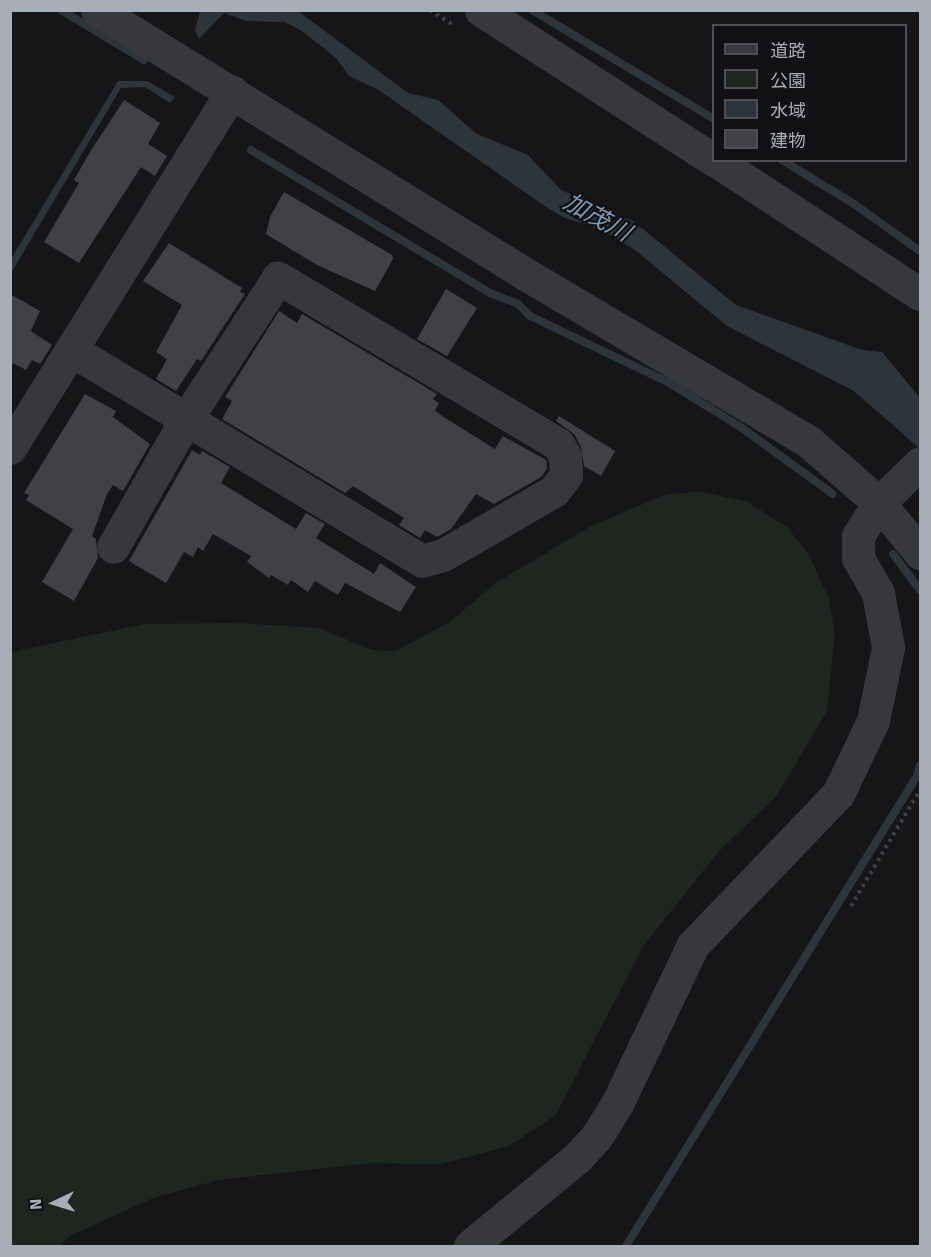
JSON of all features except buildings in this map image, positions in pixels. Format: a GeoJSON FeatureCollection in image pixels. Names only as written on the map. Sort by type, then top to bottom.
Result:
{"type":"FeatureCollection","features":[{"type":"Feature","properties":{"kind":"street"},"geometry":{"type":"LineString","coordinates":[[97,10],[232,91],[527,275],[809,442],[879,503],[921,553]]}},
{"type":"Feature","properties":{"kind":"street"},"geometry":{"type":"LineString","coordinates":[[482,11],[712,159]]}},
{"type":"Feature","properties":{"kind":"street"},"geometry":{"type":"LineString","coordinates":[[10,448],[73,351],[232,91]]}},
{"type":"Feature","properties":{"kind":"street"},"geometry":{"type":"LineString","coordinates":[[717,162],[921,294]]}},
{"type":"Feature","properties":{"kind":"street"},"geometry":{"type":"LineString","coordinates":[[73,351],[186,419],[422,561],[443,555],[554,491],[566,475],[565,456],[558,444],[278,278],[186,419],[113,547]]}},
{"type":"Feature","properties":{"kind":"street"},"geometry":{"type":"LineString","coordinates":[[470,1246],[578,1158],[597,1136],[617,1104],[693,945],[838,795],[873,721],[886,666],[886,620],[878,593],[858,558],[858,536],[879,503],[921,462]]}},
{"type":"Feature","properties":{"kind":"path"},"geometry":{"type":"LineString","coordinates":[[851,906],[921,790]]}},
{"type":"Feature","properties":{"kind":"green space"},"geometry":{"type":"Polygon","coordinates":[[[702,492],[746,501],[787,527],[809,555],[829,599],[835,635],[827,711],[776,797],[719,851],[644,945],[555,1116],[509,1146],[441,1164],[372,1163],[219,1180],[153,1198],[70,1236],[60,1246],[11,1246],[11,652],[144,624],[238,623],[319,628],[372,650],[396,651],[451,621],[496,583],[591,526],[667,494],[702,492]]]}},
{"type":"Feature","properties":{"kind":"water","name":"加茂川"},"geometry":{"type":"Polygon","coordinates":[[[200,11],[298,11],[408,93],[438,100],[477,134],[528,155],[561,190],[633,221],[736,305],[862,350],[882,352],[920,398],[920,449],[854,391],[727,326],[635,250],[600,229],[565,218],[546,207],[377,89],[349,76],[336,58],[302,31],[285,22],[246,21],[224,13],[199,39],[195,30],[200,11]]]}},
{"type":"Feature","properties":{"kind":"water"},"geometry":{"type":"Polygon","coordinates":[[[118,81],[147,81],[175,97],[170,103],[145,87],[121,88],[11,273],[11,259],[118,81]]]}},
{"type":"Feature","properties":{"kind":"waterway"},"geometry":{"type":"LineString","coordinates":[[61,10],[144,60]]}},
{"type":"Feature","properties":{"kind":"waterway"},"geometry":{"type":"LineString","coordinates":[[532,10],[712,118]]}},
{"type":"Feature","properties":{"kind":"waterway"},"geometry":{"type":"LineString","coordinates":[[251,150],[490,293],[518,304],[530,316],[668,382],[742,428],[833,494]]}},
{"type":"Feature","properties":{"kind":"waterway"},"geometry":{"type":"LineString","coordinates":[[785,162],[854,204],[920,251]]}},
{"type":"Feature","properties":{"kind":"waterway"},"geometry":{"type":"LineString","coordinates":[[893,554],[920,590]]}},
{"type":"Feature","properties":{"kind":"waterway"},"geometry":{"type":"LineString","coordinates":[[626,1246],[917,776],[920,765]]}}]}
